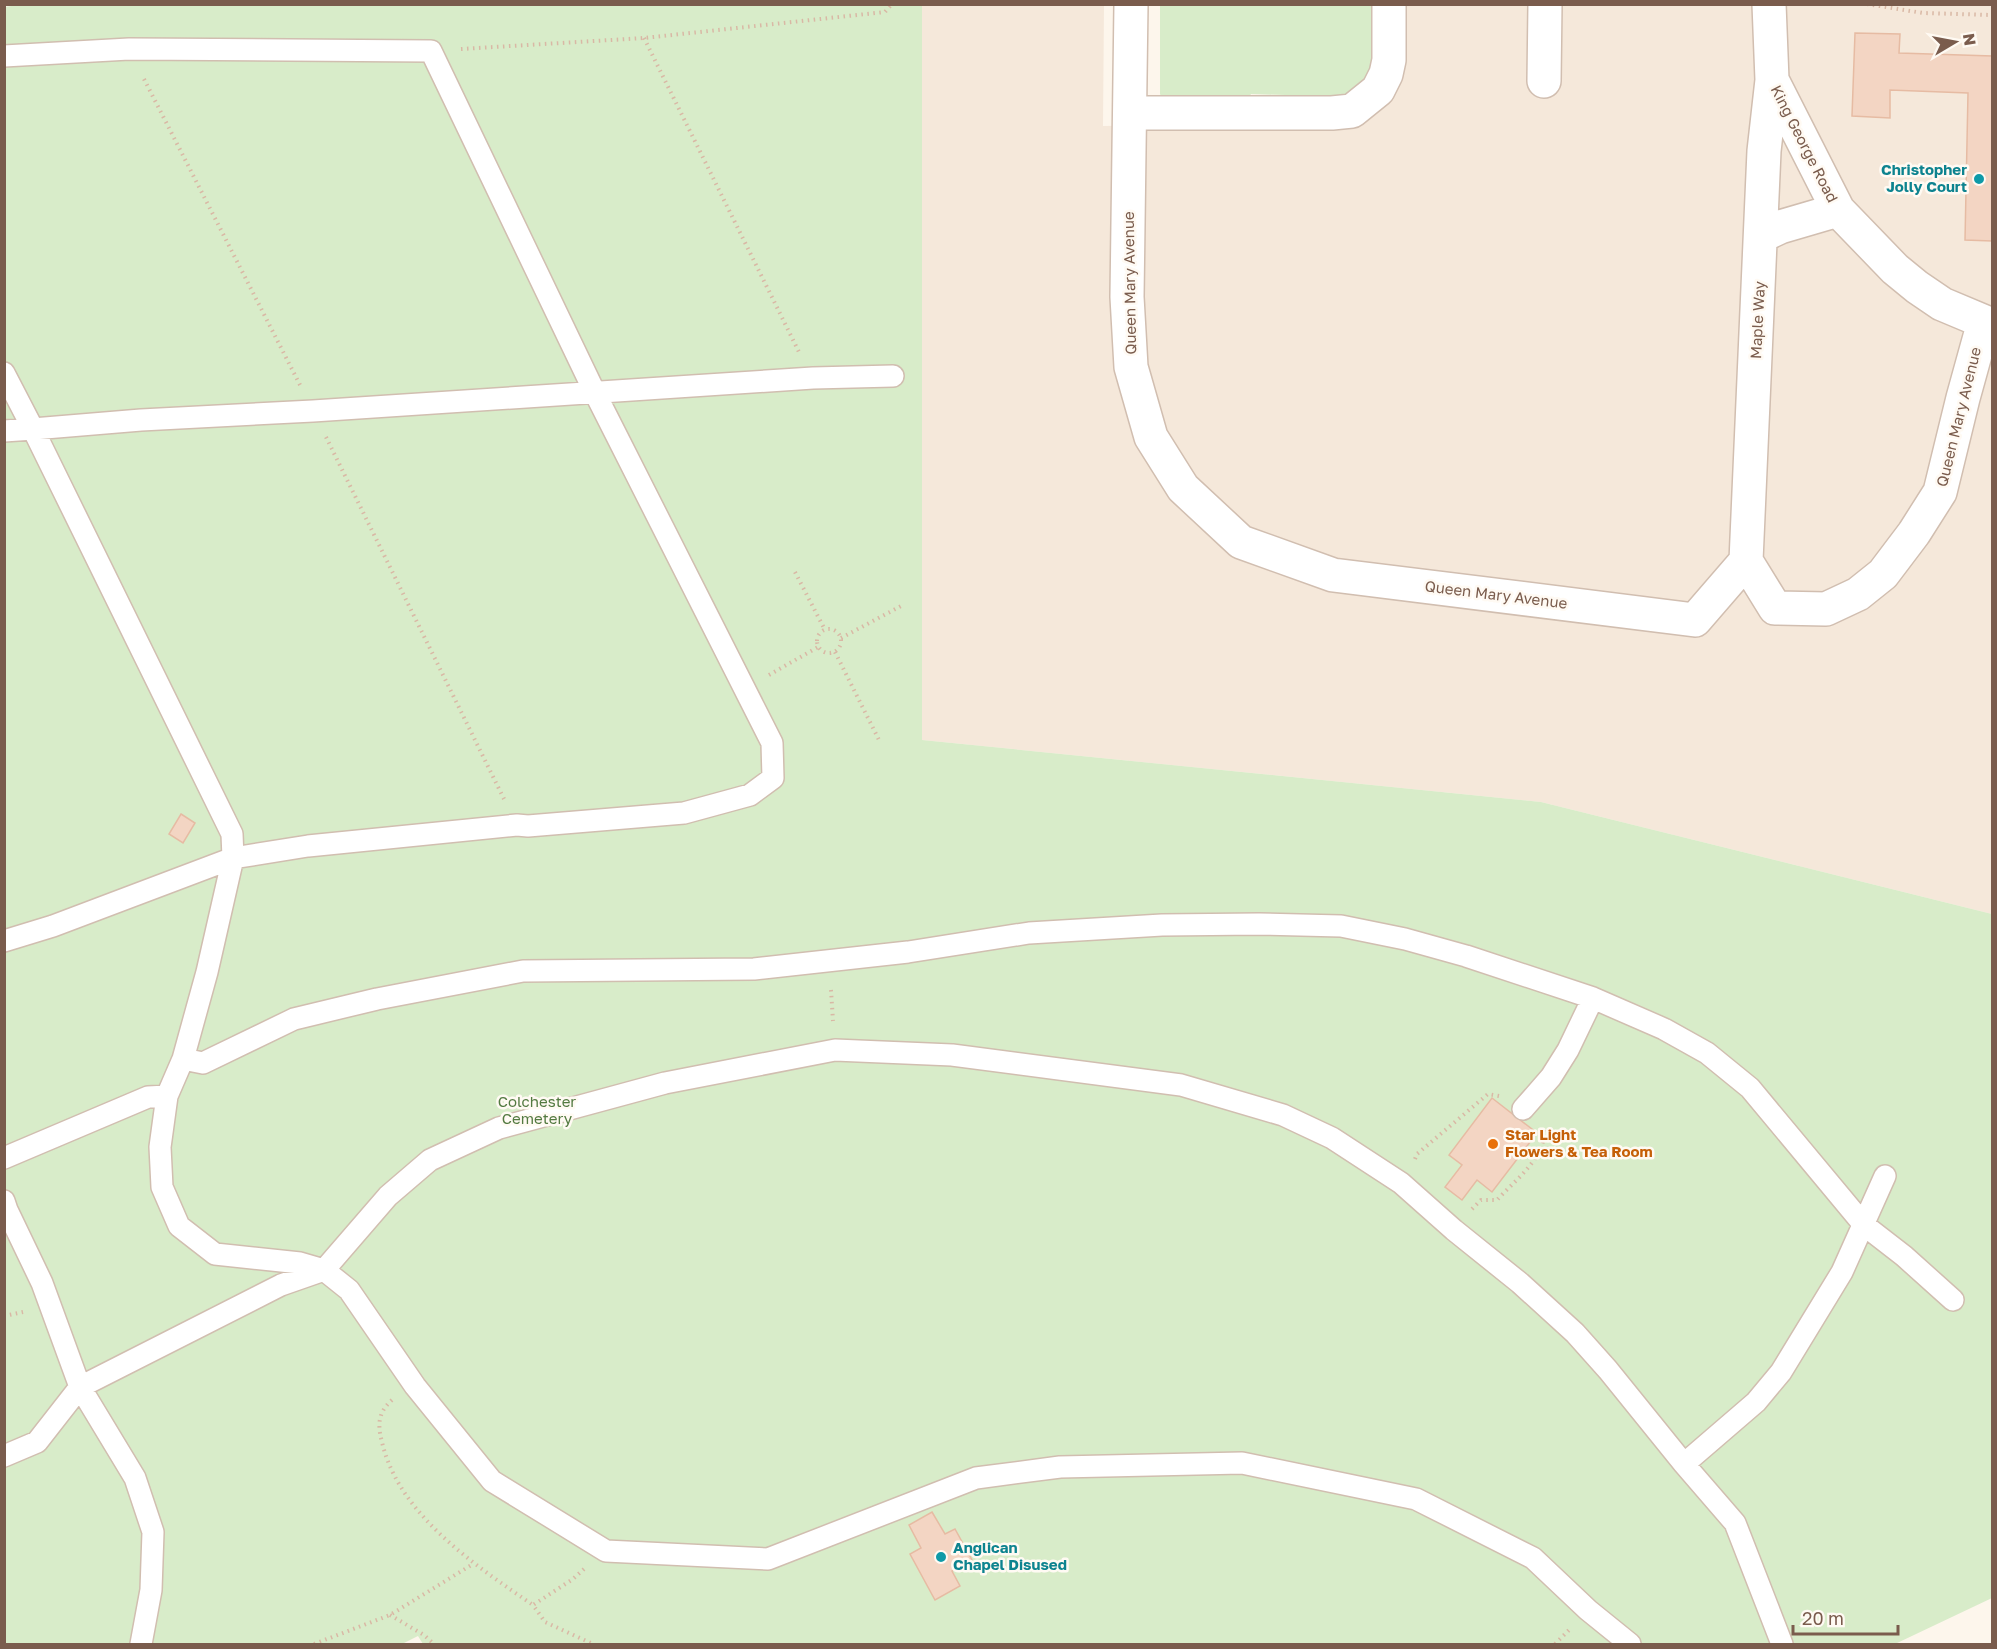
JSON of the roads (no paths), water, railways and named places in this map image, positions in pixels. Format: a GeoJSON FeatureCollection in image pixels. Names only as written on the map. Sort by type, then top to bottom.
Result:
{"type":"FeatureCollection","features":[{"type":"Feature","properties":{"kind":"street","name":"Queen Mary Avenue"},"geometry":{"type":"LineString","coordinates":[[1131,4],[1127,297],[1131,368],[1151,437],[1183,488],[1241,542],[1333,575],[1695,620],[1746,561],[1775,608],[1826,609],[1858,594],[1883,574],[1914,533],[1940,492],[1988,323]]}},
{"type":"Feature","properties":{"kind":"street"},"geometry":{"type":"LineString","coordinates":[[1130,113],[1332,113],[1352,111],[1378,90],[1386,74],[1389,60],[1389,4]]}},
{"type":"Feature","properties":{"kind":"street"},"geometry":{"type":"LineString","coordinates":[[1544,81],[1545,4]]}},
{"type":"Feature","properties":{"kind":"street","name":"King George Road"},"geometry":{"type":"LineString","coordinates":[[1769,4],[1772,80],[1838,210],[1917,287],[1942,304],[1988,323]]}},
{"type":"Feature","properties":{"kind":"street","name":"Maple Way"},"geometry":{"type":"LineString","coordinates":[[1746,561],[1764,151],[1772,80]]}},
{"type":"Feature","properties":{"kind":"street","name":"King George Road"},"geometry":{"type":"LineString","coordinates":[[1761,236],[1780,227],[1838,210]]}},
{"type":"Feature","properties":{"kind":"lane"},"geometry":{"type":"LineString","coordinates":[[4,56],[129,48],[431,51],[595,393],[772,743],[773,778],[750,795],[684,813],[517,825],[308,846],[233,858],[53,926],[4,941]]}},
{"type":"Feature","properties":{"kind":"lane"},"geometry":{"type":"LineString","coordinates":[[4,373],[232,834],[233,858],[207,972],[183,1059],[167,1096],[160,1147],[162,1186],[179,1226],[215,1254],[300,1263],[324,1270],[349,1290],[415,1386],[492,1481],[606,1551],[768,1559],[976,1478],[1060,1467],[1242,1463],[1416,1499],[1533,1558],[1588,1610],[1630,1644]]}},
{"type":"Feature","properties":{"kind":"lane"},"geometry":{"type":"LineString","coordinates":[[4,431],[141,420],[813,378],[893,376]]}},
{"type":"Feature","properties":{"kind":"lane"},"geometry":{"type":"LineString","coordinates":[[183,1059],[203,1063],[294,1019],[377,999],[523,971],[754,969],[908,952],[1029,933],[1162,925],[1341,926],[1405,939],[1466,956],[1593,998],[1664,1029],[1707,1053],[1750,1088],[1864,1225],[1904,1256],[1953,1300]]}},
{"type":"Feature","properties":{"kind":"lane"},"geometry":{"type":"LineString","coordinates":[[1523,1109],[1551,1077],[1568,1050],[1593,998]]}},
{"type":"Feature","properties":{"kind":"lane"},"geometry":{"type":"LineString","coordinates":[[4,1456],[37,1442],[80,1387],[281,1285],[324,1270],[388,1196],[430,1160],[499,1128],[665,1083],[836,1050],[952,1055],[1181,1084],[1283,1114],[1332,1138],[1401,1183],[1454,1230],[1520,1283],[1575,1333],[1735,1523],[1768,1602],[1782,1644]]}},
{"type":"Feature","properties":{"kind":"lane"},"geometry":{"type":"LineString","coordinates":[[4,1158],[148,1097],[167,1096]]}},
{"type":"Feature","properties":{"kind":"lane"},"geometry":{"type":"LineString","coordinates":[[1684,1464],[1756,1402],[1781,1372],[1842,1272],[1885,1176]]}},
{"type":"Feature","properties":{"kind":"lane"},"geometry":{"type":"LineString","coordinates":[[4,1201],[42,1283],[80,1387],[135,1478],[153,1532],[151,1590],[141,1644]]}},
{"type":"Feature","properties":{"kind":"place","name":"Christopher Jolly Court"},"geometry":{"type":"Point","coordinates":[1979,179]}},
{"type":"Feature","properties":{"kind":"place","name":"Star Light Flowers & Tea Room"},"geometry":{"type":"Point","coordinates":[1493,1144]}},
{"type":"Feature","properties":{"kind":"place","name":"Anglican Chapel Disused"},"geometry":{"type":"Point","coordinates":[941,1557]}},
{"type":"Feature","properties":{"kind":"park label","name":"Colchester Cemetery"},"geometry":{"type":"Point","coordinates":[537,1110]}}]}
